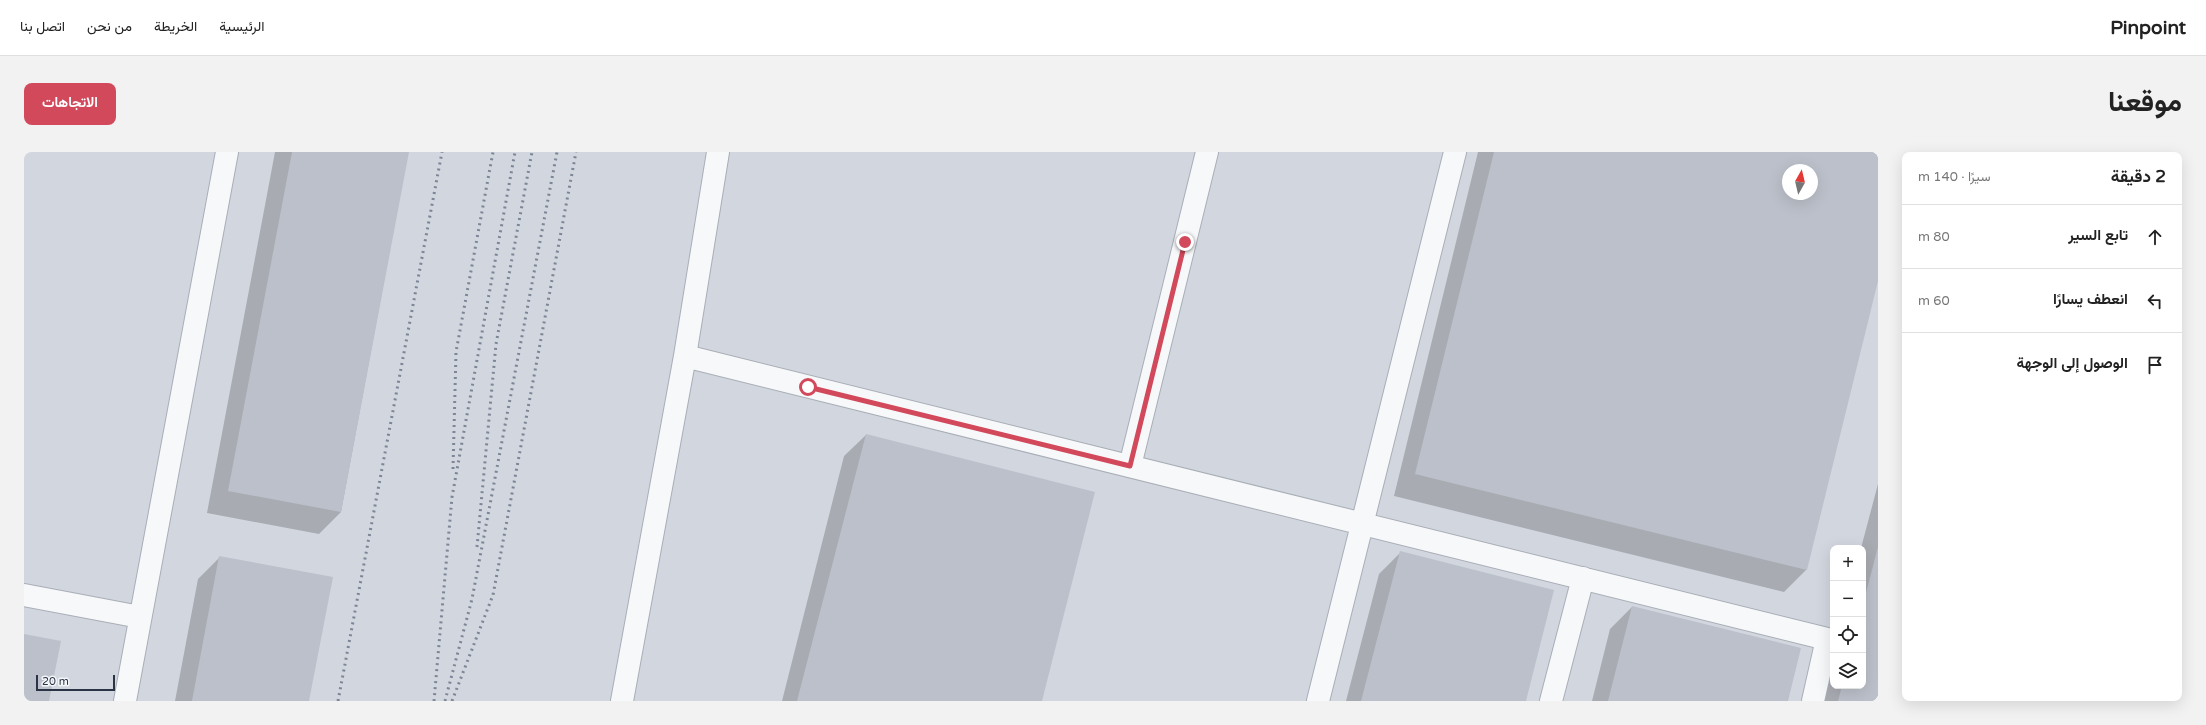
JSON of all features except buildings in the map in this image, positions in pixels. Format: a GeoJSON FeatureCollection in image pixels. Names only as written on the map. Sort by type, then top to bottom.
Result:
{"type":"FeatureCollection","features":[{"type":"Feature","properties":{"kind":"lane"},"geometry":{"type":"LineString","coordinates":[[125,701],[227,152]]}},
{"type":"Feature","properties":{"kind":"lane"},"geometry":{"type":"LineString","coordinates":[[622,701],[685,356],[718,152]]}},
{"type":"Feature","properties":{"kind":"lane"},"geometry":{"type":"LineString","coordinates":[[1130,466],[1207,152]]}},
{"type":"Feature","properties":{"kind":"lane"},"geometry":{"type":"LineString","coordinates":[[1318,701],[1455,152]]}},
{"type":"Feature","properties":{"kind":"lane"},"geometry":{"type":"LineString","coordinates":[[685,356],[1827,638],[1813,701]]}},
{"type":"Feature","properties":{"kind":"lane"},"geometry":{"type":"LineString","coordinates":[[1551,701],[1583,578]]}},
{"type":"Feature","properties":{"kind":"lane"},"geometry":{"type":"LineString","coordinates":[[24,595],[140,617]]}},
{"type":"Feature","properties":{"kind":"shaded area"},"geometry":{"type":"Polygon","coordinates":[[[24,152],[1878,152],[1878,701],[24,701],[24,152]]]}},
{"type":"Feature","properties":{"kind":"railway"},"geometry":{"type":"LineString","coordinates":[[338,701],[442,152]]}},
{"type":"Feature","properties":{"kind":"railway"},"geometry":{"type":"LineString","coordinates":[[453,469],[456,352],[493,152]]}},
{"type":"Feature","properties":{"kind":"railway"},"geometry":{"type":"LineString","coordinates":[[434,701],[452,497],[515,152]]}},
{"type":"Feature","properties":{"kind":"railway"},"geometry":{"type":"LineString","coordinates":[[477,547],[496,344],[532,152]]}},
{"type":"Feature","properties":{"kind":"railway"},"geometry":{"type":"LineString","coordinates":[[445,701],[472,599],[557,152]]}},
{"type":"Feature","properties":{"kind":"railway"},"geometry":{"type":"LineString","coordinates":[[452,701],[493,595],[576,152]]}},
{"type":"Feature","properties":{"kind":"route"},"geometry":{"type":"LineString","coordinates":[[808,387],[1130,466],[1185,242]]}}]}
